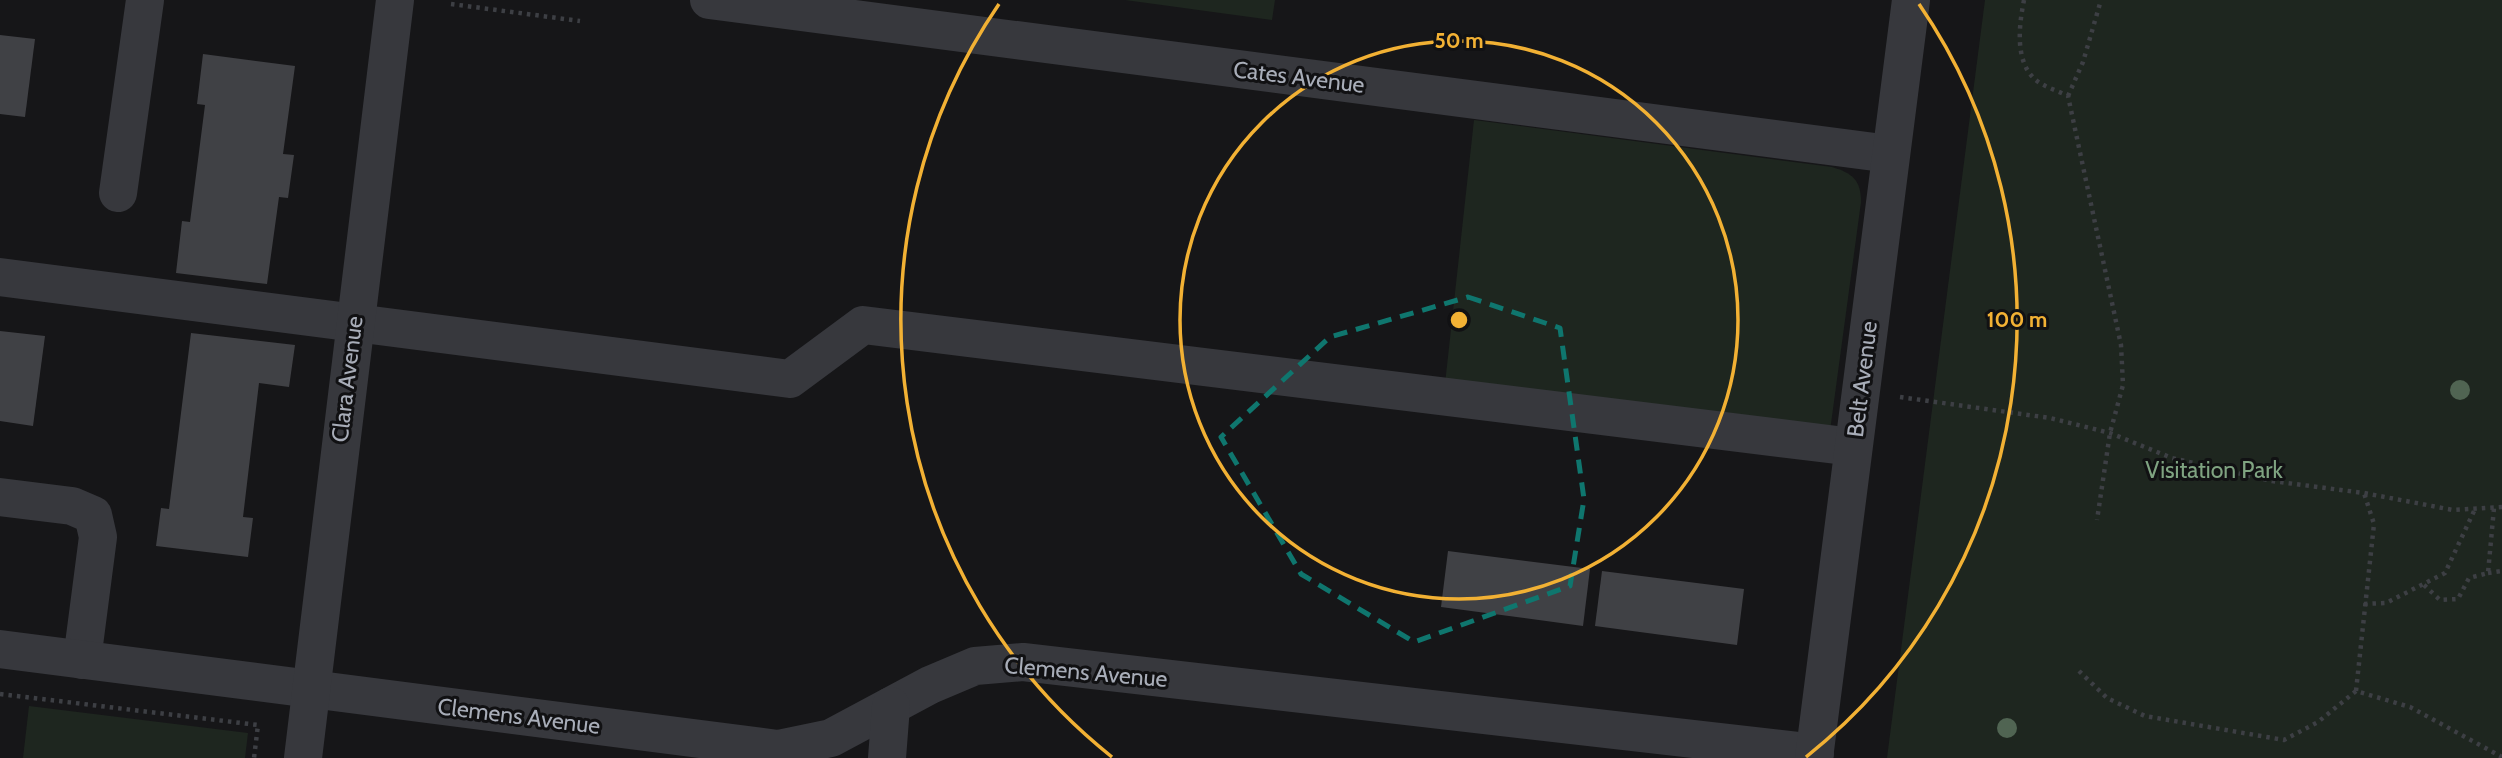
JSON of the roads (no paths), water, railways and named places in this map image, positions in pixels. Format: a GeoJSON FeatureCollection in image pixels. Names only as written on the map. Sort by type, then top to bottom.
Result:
{"type":"FeatureCollection","features":[{"type":"Feature","properties":{"kind":"street"},"geometry":{"type":"LineString","coordinates":[[118,193],[145,0]]}},
{"type":"Feature","properties":{"kind":"street","name":"Clara Avenue"},"geometry":{"type":"LineString","coordinates":[[303,758],[353,324],[395,0]]}},
{"type":"Feature","properties":{"kind":"street","name":"Cates Avenue"},"geometry":{"type":"LineString","coordinates":[[709,0],[1890,154]]}},
{"type":"Feature","properties":{"kind":"street","name":"Belt Avenue"},"geometry":{"type":"LineString","coordinates":[[1815,755],[1911,0]]}},
{"type":"Feature","properties":{"kind":"street"},"geometry":{"type":"LineString","coordinates":[[0,277],[790,379],[863,325],[1853,447]]}},
{"type":"Feature","properties":{"kind":"street"},"geometry":{"type":"LineString","coordinates":[[0,497],[72,506],[93,515],[98,537],[82,660]]}},
{"type":"Feature","properties":{"kind":"street","name":"Clemens Avenue"},"geometry":{"type":"LineString","coordinates":[[0,649],[778,749],[831,738],[975,666],[1023,662],[1815,755]]}},
{"type":"Feature","properties":{"kind":"street"},"geometry":{"type":"LineString","coordinates":[[887,758],[891,706]]}},
{"type":"Feature","properties":{"kind":"park label","name":"Visitation Park"},"geometry":{"type":"Point","coordinates":[2214,470]}}]}
